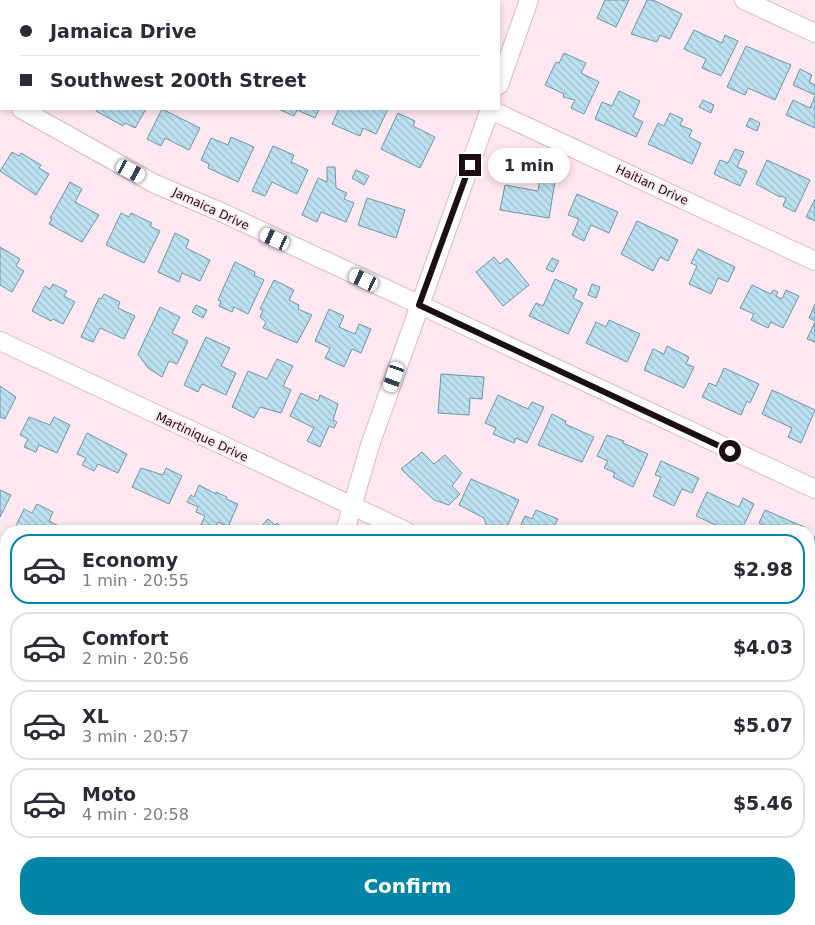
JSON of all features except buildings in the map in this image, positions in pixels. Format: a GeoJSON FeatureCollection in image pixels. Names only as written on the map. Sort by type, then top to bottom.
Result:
{"type":"FeatureCollection","features":[{"type":"Feature","properties":{"kind":"street"},"geometry":{"type":"LineString","coordinates":[[500,82],[529,0]]}},
{"type":"Feature","properties":{"kind":"street"},"geometry":{"type":"LineString","coordinates":[[744,0],[815,34]]}},
{"type":"Feature","properties":{"kind":"street","name":"Jamaica Drive"},"geometry":{"type":"LineString","coordinates":[[23,110],[153,183],[223,213],[815,489]]}},
{"type":"Feature","properties":{"kind":"street"},"geometry":{"type":"LineString","coordinates":[[346,525],[370,445],[490,110]]}},
{"type":"Feature","properties":{"kind":"street","name":"Haitian Drive"},"geometry":{"type":"LineString","coordinates":[[492,110],[815,261]]}},
{"type":"Feature","properties":{"kind":"street","name":"Martinique Drive"},"geometry":{"type":"LineString","coordinates":[[0,341],[393,525]]}},
{"type":"Feature","properties":{"kind":"route"},"geometry":{"type":"LineString","coordinates":[[470,165],[419,305],[730,451]]}}]}
